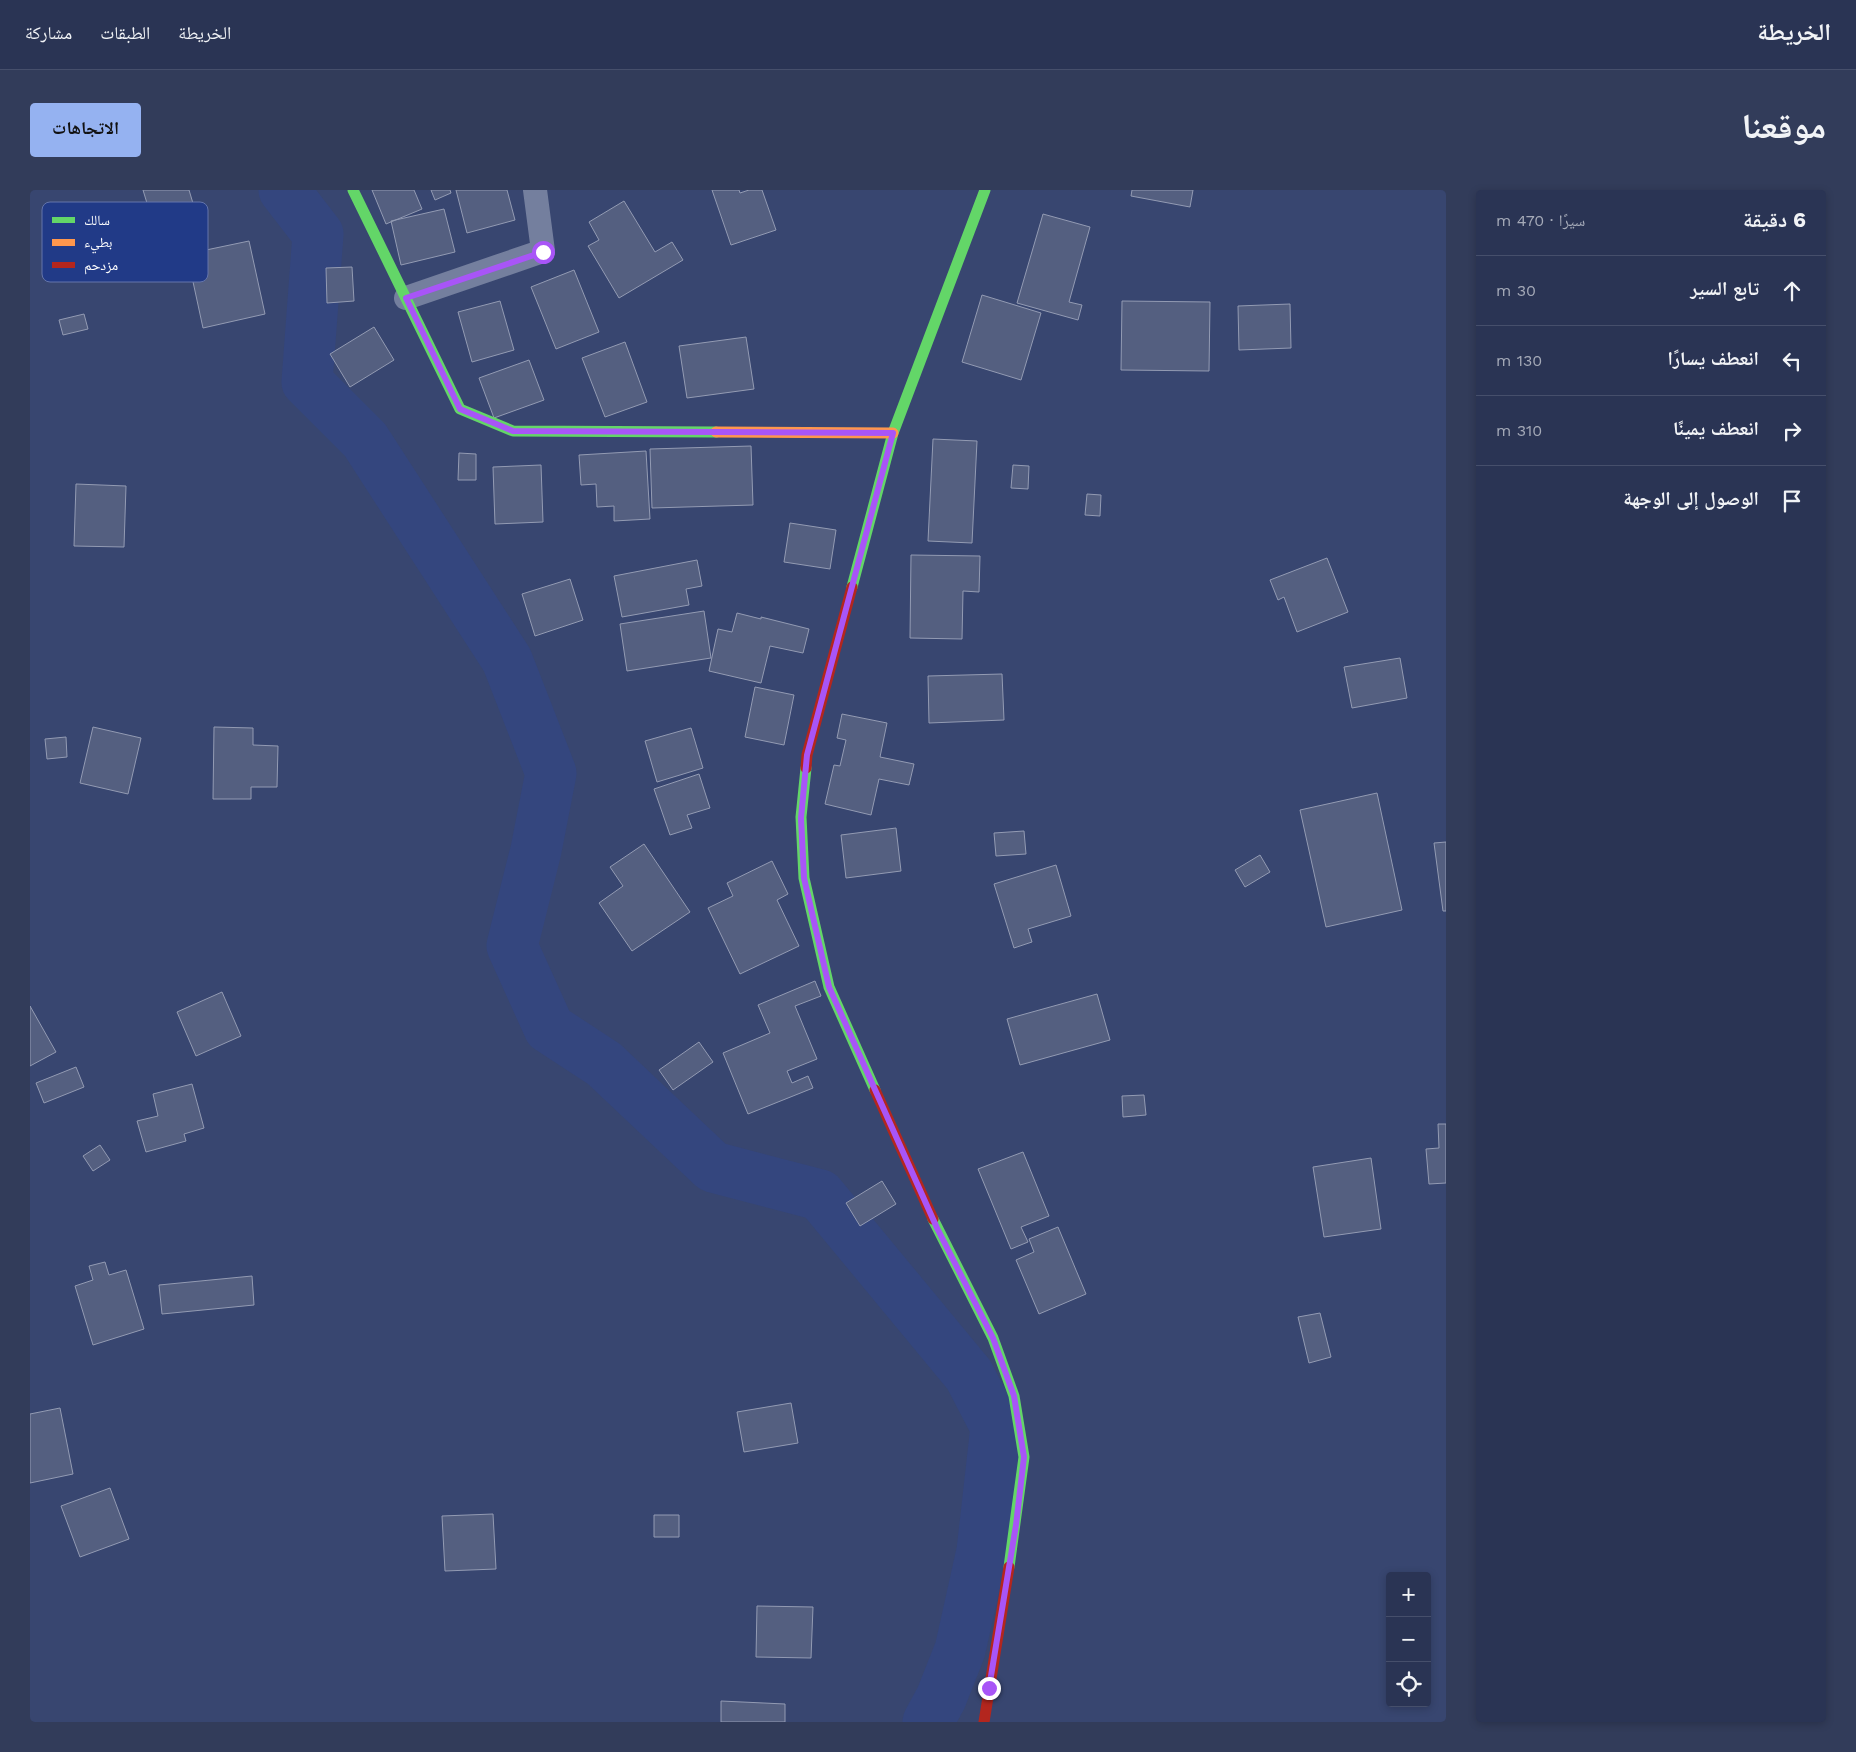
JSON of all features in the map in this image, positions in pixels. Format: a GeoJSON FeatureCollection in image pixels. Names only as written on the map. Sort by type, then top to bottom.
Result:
{"type":"FeatureCollection","features":[{"type":"Feature","properties":{"kind":"main road"},"geometry":{"type":"LineString","coordinates":[[354,190],[460,409],[513,431],[893,433]]}},
{"type":"Feature","properties":{"kind":"main road"},"geometry":{"type":"LineString","coordinates":[[984,1722],[1016,1525],[1024,1457],[1014,1396],[993,1338],[937,1228],[829,987],[804,878],[801,818],[807,755],[893,433],[985,190]]}},
{"type":"Feature","properties":{"kind":"street"},"geometry":{"type":"LineString","coordinates":[[406,298],[543,252],[535,190]]}},
{"type":"Feature","properties":{"kind":"building"},"geometry":{"type":"Polygon","coordinates":[[[143,190],[189,190],[193,202],[147,202],[143,190]]]}},
{"type":"Feature","properties":{"kind":"building"},"geometry":{"type":"Polygon","coordinates":[[[372,190],[414,190],[422,209],[386,224],[372,190]]]}},
{"type":"Feature","properties":{"kind":"building"},"geometry":{"type":"Polygon","coordinates":[[[431,190],[450,190],[451,193],[435,200],[431,190]]]}},
{"type":"Feature","properties":{"kind":"building"},"geometry":{"type":"Polygon","coordinates":[[[456,190],[507,190],[515,220],[467,233],[456,190]]]}},
{"type":"Feature","properties":{"kind":"building"},"geometry":{"type":"Polygon","coordinates":[[[712,190],[739,190],[740,193],[749,190],[762,190],[776,230],[731,245],[712,190]]]}},
{"type":"Feature","properties":{"kind":"building"},"geometry":{"type":"Polygon","coordinates":[[[1132,190],[1193,190],[1190,207],[1131,196],[1132,190]]]}},
{"type":"Feature","properties":{"kind":"building"},"geometry":{"type":"Polygon","coordinates":[[[624,201],[655,252],[672,242],[683,260],[619,298],[588,246],[599,240],[589,222],[624,201]]]}},
{"type":"Feature","properties":{"kind":"building"},"geometry":{"type":"Polygon","coordinates":[[[444,209],[455,252],[401,265],[391,221],[444,209]]]}},
{"type":"Feature","properties":{"kind":"building"},"geometry":{"type":"Polygon","coordinates":[[[1043,214],[1090,227],[1069,302],[1082,305],[1078,320],[1017,303],[1043,214]]]}},
{"type":"Feature","properties":{"kind":"building"},"geometry":{"type":"Polygon","coordinates":[[[249,241],[265,314],[203,328],[193,282],[208,282],[208,250],[249,241]]]}},
{"type":"Feature","properties":{"kind":"building"},"geometry":{"type":"Polygon","coordinates":[[[352,267],[354,301],[327,303],[326,268],[352,267]]]}},
{"type":"Feature","properties":{"kind":"building"},"geometry":{"type":"Polygon","coordinates":[[[574,270],[599,332],[556,349],[531,287],[574,270]]]}},
{"type":"Feature","properties":{"kind":"building"},"geometry":{"type":"Polygon","coordinates":[[[982,295],[1041,313],[1021,380],[962,362],[982,295]]]}},
{"type":"Feature","properties":{"kind":"building"},"geometry":{"type":"Polygon","coordinates":[[[500,301],[514,350],[472,362],[458,312],[500,301]]]}},
{"type":"Feature","properties":{"kind":"building"},"geometry":{"type":"Polygon","coordinates":[[[1122,301],[1210,302],[1209,371],[1121,370],[1122,301]]]}},
{"type":"Feature","properties":{"kind":"building"},"geometry":{"type":"Polygon","coordinates":[[[1290,304],[1291,348],[1239,350],[1238,306],[1290,304]]]}},
{"type":"Feature","properties":{"kind":"building"},"geometry":{"type":"Polygon","coordinates":[[[84,314],[88,329],[63,335],[59,320],[84,314]]]}},
{"type":"Feature","properties":{"kind":"building"},"geometry":{"type":"Polygon","coordinates":[[[374,327],[394,360],[350,387],[330,354],[374,327]]]}},
{"type":"Feature","properties":{"kind":"building"},"geometry":{"type":"Polygon","coordinates":[[[746,337],[754,389],[687,398],[679,346],[746,337]]]}},
{"type":"Feature","properties":{"kind":"building"},"geometry":{"type":"Polygon","coordinates":[[[625,342],[647,402],[605,417],[582,358],[625,342]]]}},
{"type":"Feature","properties":{"kind":"building"},"geometry":{"type":"Polygon","coordinates":[[[529,360],[544,400],[494,418],[479,378],[529,360]]]}},
{"type":"Feature","properties":{"kind":"building"},"geometry":{"type":"Polygon","coordinates":[[[933,439],[977,441],[972,543],[928,541],[933,439]]]}},
{"type":"Feature","properties":{"kind":"building"},"geometry":{"type":"Polygon","coordinates":[[[751,446],[753,505],[652,508],[650,449],[751,446]]]}},
{"type":"Feature","properties":{"kind":"building"},"geometry":{"type":"Polygon","coordinates":[[[646,451],[650,519],[614,521],[614,506],[597,507],[596,484],[581,485],[579,455],[646,451]]]}},
{"type":"Feature","properties":{"kind":"building"},"geometry":{"type":"Polygon","coordinates":[[[459,453],[476,454],[476,480],[458,480],[459,453]]]}},
{"type":"Feature","properties":{"kind":"building"},"geometry":{"type":"Polygon","coordinates":[[[541,465],[543,522],[495,524],[493,467],[541,465]]]}},
{"type":"Feature","properties":{"kind":"building"},"geometry":{"type":"Polygon","coordinates":[[[1013,465],[1029,466],[1028,489],[1011,488],[1013,465]]]}},
{"type":"Feature","properties":{"kind":"building"},"geometry":{"type":"Polygon","coordinates":[[[76,484],[126,486],[124,547],[74,546],[76,484]]]}},
{"type":"Feature","properties":{"kind":"building"},"geometry":{"type":"Polygon","coordinates":[[[1087,494],[1101,495],[1100,516],[1085,515],[1087,494]]]}},
{"type":"Feature","properties":{"kind":"building"},"geometry":{"type":"Polygon","coordinates":[[[790,523],[836,530],[830,569],[784,562],[790,523]]]}},
{"type":"Feature","properties":{"kind":"building"},"geometry":{"type":"Polygon","coordinates":[[[911,555],[980,556],[979,592],[963,591],[962,639],[910,638],[911,555]]]}},
{"type":"Feature","properties":{"kind":"building"},"geometry":{"type":"Polygon","coordinates":[[[1327,558],[1348,612],[1297,632],[1284,597],[1278,600],[1270,580],[1327,558]]]}},
{"type":"Feature","properties":{"kind":"building"},"geometry":{"type":"Polygon","coordinates":[[[697,560],[702,586],[686,589],[689,605],[622,617],[614,576],[697,560]]]}},
{"type":"Feature","properties":{"kind":"building"},"geometry":{"type":"Polygon","coordinates":[[[570,579],[583,620],[535,636],[522,594],[570,579]]]}},
{"type":"Feature","properties":{"kind":"building"},"geometry":{"type":"Polygon","coordinates":[[[704,611],[711,658],[627,671],[620,624],[704,611]]]}},
{"type":"Feature","properties":{"kind":"building"},"geometry":{"type":"Polygon","coordinates":[[[737,613],[809,629],[803,653],[770,646],[761,683],[709,671],[718,629],[732,632],[737,613]]]}},
{"type":"Feature","properties":{"kind":"building"},"geometry":{"type":"Polygon","coordinates":[[[1400,658],[1407,698],[1352,708],[1344,667],[1400,658]]]}},
{"type":"Feature","properties":{"kind":"building"},"geometry":{"type":"Polygon","coordinates":[[[1002,674],[1004,720],[929,723],[928,676],[1002,674]]]}},
{"type":"Feature","properties":{"kind":"building"},"geometry":{"type":"Polygon","coordinates":[[[755,687],[794,695],[784,745],[745,737],[755,687]]]}},
{"type":"Feature","properties":{"kind":"building"},"geometry":{"type":"Polygon","coordinates":[[[842,714],[887,723],[880,757],[914,764],[909,785],[879,779],[871,815],[825,804],[834,765],[840,766],[846,740],[837,738],[842,714]]]}},
{"type":"Feature","properties":{"kind":"building"},"geometry":{"type":"Polygon","coordinates":[[[93,727],[141,738],[128,794],[80,783],[93,727]]]}},
{"type":"Feature","properties":{"kind":"building"},"geometry":{"type":"Polygon","coordinates":[[[214,727],[253,728],[253,745],[278,746],[277,787],[251,787],[251,799],[213,799],[214,727]]]}},
{"type":"Feature","properties":{"kind":"building"},"geometry":{"type":"Polygon","coordinates":[[[691,728],[703,768],[657,782],[645,741],[691,728]]]}},
{"type":"Feature","properties":{"kind":"building"},"geometry":{"type":"Polygon","coordinates":[[[66,737],[67,757],[47,759],[45,739],[66,737]]]}},
{"type":"Feature","properties":{"kind":"building"},"geometry":{"type":"Polygon","coordinates":[[[699,774],[710,808],[687,815],[692,828],[670,835],[654,789],[699,774]]]}},
{"type":"Feature","properties":{"kind":"building"},"geometry":{"type":"Polygon","coordinates":[[[1377,793],[1402,910],[1326,927],[1300,810],[1377,793]]]}},
{"type":"Feature","properties":{"kind":"building"},"geometry":{"type":"Polygon","coordinates":[[[896,828],[901,871],[846,878],[841,835],[896,828]]]}},
{"type":"Feature","properties":{"kind":"building"},"geometry":{"type":"Polygon","coordinates":[[[1024,831],[1026,854],[996,856],[994,833],[1024,831]]]}},
{"type":"Feature","properties":{"kind":"building"},"geometry":{"type":"Polygon","coordinates":[[[1446,842],[1446,911],[1443,911],[1434,843],[1446,842]]]}},
{"type":"Feature","properties":{"kind":"building"},"geometry":{"type":"Polygon","coordinates":[[[644,844],[690,912],[632,951],[599,903],[623,886],[610,867],[644,844]]]}},
{"type":"Feature","properties":{"kind":"building"},"geometry":{"type":"Polygon","coordinates":[[[1260,855],[1270,872],[1245,887],[1235,870],[1260,855]]]}},
{"type":"Feature","properties":{"kind":"building"},"geometry":{"type":"Polygon","coordinates":[[[772,861],[788,894],[777,900],[799,946],[740,974],[708,908],[733,896],[727,883],[772,861]]]}},
{"type":"Feature","properties":{"kind":"building"},"geometry":{"type":"Polygon","coordinates":[[[1056,865],[1071,916],[1028,929],[1032,942],[1014,948],[994,884],[1056,865]]]}},
{"type":"Feature","properties":{"kind":"building"},"geometry":{"type":"Polygon","coordinates":[[[815,981],[821,996],[795,1006],[817,1059],[787,1071],[792,1083],[808,1076],[813,1088],[748,1114],[723,1053],[770,1033],[758,1005],[815,981]]]}},
{"type":"Feature","properties":{"kind":"building"},"geometry":{"type":"Polygon","coordinates":[[[222,992],[241,1036],[196,1056],[177,1012],[222,992]]]}},
{"type":"Feature","properties":{"kind":"building"},"geometry":{"type":"Polygon","coordinates":[[[1097,994],[1110,1040],[1020,1065],[1007,1019],[1097,994]]]}},
{"type":"Feature","properties":{"kind":"building"},"geometry":{"type":"Polygon","coordinates":[[[30,1006],[56,1052],[30,1066],[30,1006]]]}},
{"type":"Feature","properties":{"kind":"building"},"geometry":{"type":"Polygon","coordinates":[[[699,1042],[713,1062],[673,1090],[659,1070],[699,1042]]]}},
{"type":"Feature","properties":{"kind":"building"},"geometry":{"type":"Polygon","coordinates":[[[76,1067],[84,1087],[44,1103],[36,1083],[76,1067]]]}},
{"type":"Feature","properties":{"kind":"building"},"geometry":{"type":"Polygon","coordinates":[[[192,1084],[204,1128],[184,1134],[186,1141],[146,1152],[137,1121],[158,1116],[153,1094],[192,1084]]]}},
{"type":"Feature","properties":{"kind":"building"},"geometry":{"type":"Polygon","coordinates":[[[1144,1095],[1146,1115],[1123,1117],[1122,1096],[1144,1095]]]}},
{"type":"Feature","properties":{"kind":"building"},"geometry":{"type":"Polygon","coordinates":[[[1438,1124],[1446,1124],[1446,1183],[1429,1184],[1426,1149],[1439,1148],[1438,1124]]]}},
{"type":"Feature","properties":{"kind":"building"},"geometry":{"type":"Polygon","coordinates":[[[100,1145],[110,1160],[93,1171],[83,1156],[100,1145]]]}},
{"type":"Feature","properties":{"kind":"building"},"geometry":{"type":"Polygon","coordinates":[[[1023,1152],[1049,1216],[1021,1227],[1028,1242],[1011,1249],[978,1169],[1023,1152]]]}},
{"type":"Feature","properties":{"kind":"building"},"geometry":{"type":"Polygon","coordinates":[[[1371,1158],[1381,1229],[1324,1237],[1313,1167],[1371,1158]]]}},
{"type":"Feature","properties":{"kind":"building"},"geometry":{"type":"Polygon","coordinates":[[[882,1181],[896,1204],[860,1226],[846,1203],[882,1181]]]}},
{"type":"Feature","properties":{"kind":"building"},"geometry":{"type":"Polygon","coordinates":[[[1058,1227],[1086,1294],[1039,1314],[1016,1260],[1034,1252],[1029,1239],[1058,1227]]]}},
{"type":"Feature","properties":{"kind":"building"},"geometry":{"type":"Polygon","coordinates":[[[105,1262],[109,1275],[126,1270],[144,1329],[93,1345],[75,1286],[93,1280],[89,1266],[105,1262]]]}},
{"type":"Feature","properties":{"kind":"building"},"geometry":{"type":"Polygon","coordinates":[[[252,1276],[254,1305],[162,1314],[159,1285],[252,1276]]]}},
{"type":"Feature","properties":{"kind":"building"},"geometry":{"type":"Polygon","coordinates":[[[1320,1313],[1331,1357],[1309,1363],[1298,1317],[1320,1313]]]}},
{"type":"Feature","properties":{"kind":"building"},"geometry":{"type":"Polygon","coordinates":[[[791,1403],[798,1443],[744,1452],[737,1412],[791,1403]]]}},
{"type":"Feature","properties":{"kind":"building"},"geometry":{"type":"Polygon","coordinates":[[[60,1408],[73,1474],[30,1483],[30,1414],[60,1408]]]}},
{"type":"Feature","properties":{"kind":"building"},"geometry":{"type":"Polygon","coordinates":[[[110,1488],[129,1539],[80,1557],[61,1506],[110,1488]]]}},
{"type":"Feature","properties":{"kind":"building"},"geometry":{"type":"Polygon","coordinates":[[[493,1514],[496,1569],[445,1571],[442,1516],[493,1514]]]}},
{"type":"Feature","properties":{"kind":"building"},"geometry":{"type":"Polygon","coordinates":[[[654,1515],[679,1515],[679,1537],[654,1537],[654,1515]]]}},
{"type":"Feature","properties":{"kind":"building"},"geometry":{"type":"Polygon","coordinates":[[[757,1606],[813,1607],[811,1658],[756,1657],[757,1606]]]}},
{"type":"Feature","properties":{"kind":"building"},"geometry":{"type":"Polygon","coordinates":[[[721,1701],[785,1704],[785,1722],[721,1722],[721,1701]]]}},
{"type":"Feature","properties":{"kind":"waterway"},"geometry":{"type":"LineString","coordinates":[[284,190],[318,234],[307,382],[365,440],[507,660],[551,773],[536,850],[512,946],[549,1028],[604,1064],[713,1167],[820,1195],[969,1375],[996,1427],[982,1551],[960,1650],[941,1698],[928,1722]]}},
{"type":"Feature","properties":{"kind":"traffic: fast"},"geometry":{"type":"LineString","coordinates":[[353,190],[460,409],[513,431],[716,432]]}},
{"type":"Feature","properties":{"kind":"traffic: fast"},"geometry":{"type":"LineString","coordinates":[[852,587],[893,433],[985,190]]}},
{"type":"Feature","properties":{"kind":"traffic: fast"},"geometry":{"type":"LineString","coordinates":[[806,768],[801,817],[804,878],[829,987],[875,1090]]}},
{"type":"Feature","properties":{"kind":"traffic: fast"},"geometry":{"type":"LineString","coordinates":[[933,1219],[993,1338],[1014,1396],[1024,1457],[1009,1567]]}},
{"type":"Feature","properties":{"kind":"traffic: slow"},"geometry":{"type":"LineString","coordinates":[[716,432],[893,433]]}},
{"type":"Feature","properties":{"kind":"traffic: jam"},"geometry":{"type":"LineString","coordinates":[[806,768],[807,755],[852,587]]}},
{"type":"Feature","properties":{"kind":"traffic: jam"},"geometry":{"type":"LineString","coordinates":[[875,1090],[933,1219]]}},
{"type":"Feature","properties":{"kind":"traffic: jam"},"geometry":{"type":"LineString","coordinates":[[984,1722],[1009,1567]]}},
{"type":"Feature","properties":{"kind":"route"},"geometry":{"type":"LineString","coordinates":[[543,252],[406,298],[460,409],[513,431],[893,433],[807,755],[801,818],[804,878],[829,987],[937,1228],[993,1338],[1014,1396],[1024,1457],[1016,1525],[989,1688]]}}]}
